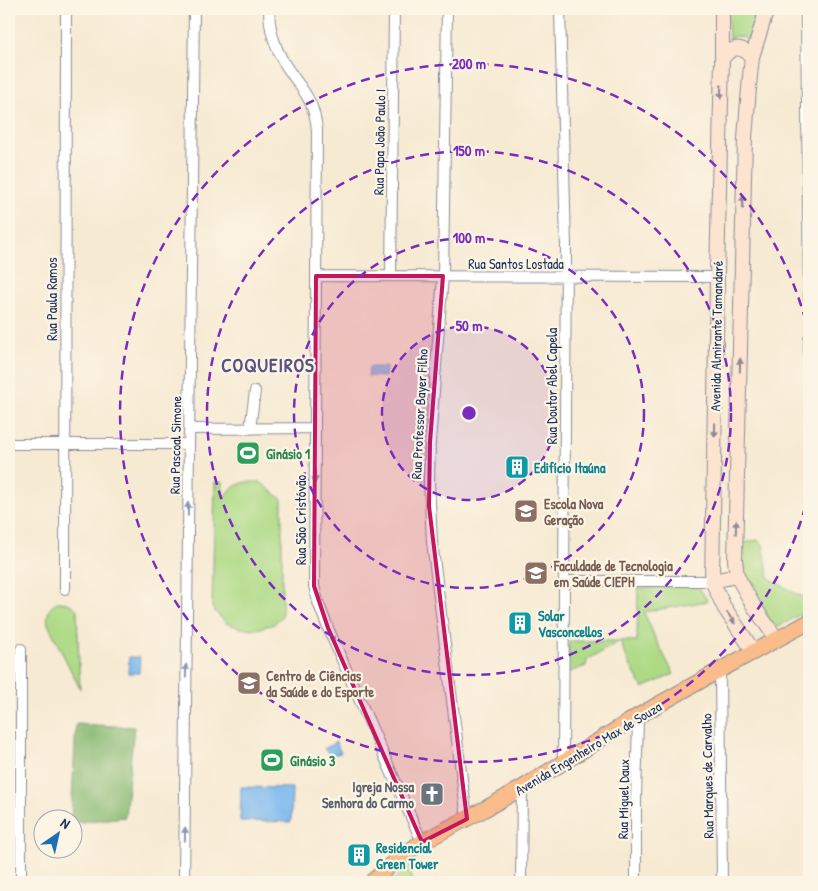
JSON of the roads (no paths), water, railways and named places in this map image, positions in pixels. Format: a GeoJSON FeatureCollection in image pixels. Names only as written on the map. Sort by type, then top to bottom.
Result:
{"type":"FeatureCollection","features":[{"type":"Feature","properties":{"kind":"main road","name":"Avenida Almirante Tamandaré"},"geometry":{"type":"LineString","coordinates":[[722,9],[712,581],[724,607],[754,652]]}},
{"type":"Feature","properties":{"kind":"main road","name":"Avenida Almirante Tamandaré"},"geometry":{"type":"LineString","coordinates":[[767,9],[752,57],[744,168],[735,560],[737,576],[753,605],[777,640]]}},
{"type":"Feature","properties":{"kind":"main road"},"geometry":{"type":"LineString","coordinates":[[722,59],[728,51],[737,48],[746,50],[752,57]]}},
{"type":"Feature","properties":{"kind":"main road"},"geometry":{"type":"LineString","coordinates":[[712,581],[737,576]]}},
{"type":"Feature","properties":{"kind":"main road","name":"Avenida Engenheiro Max de Souza"},"geometry":{"type":"LineString","coordinates":[[372,882],[395,861],[422,842],[522,788],[638,716],[809,622]]}},
{"type":"Feature","properties":{"kind":"street","name":"Rua Paula Ramos"},"geometry":{"type":"LineString","coordinates":[[65,589],[66,9]]}},
{"type":"Feature","properties":{"kind":"street","name":"Rua Pascoal Simone"},"geometry":{"type":"LineString","coordinates":[[184,882],[194,9]]}},
{"type":"Feature","properties":{"kind":"street","name":"Rua São Cristóvão"},"geometry":{"type":"LineString","coordinates":[[268,9],[270,25],[277,48],[311,102],[316,116],[314,586],[318,602],[332,637],[422,842]]}},
{"type":"Feature","properties":{"kind":"street","name":"Rua Papa João Paulo I"},"geometry":{"type":"LineString","coordinates":[[391,276],[394,9]]}},
{"type":"Feature","properties":{"kind":"street","name":"Rua Professor Bayer Filho"},"geometry":{"type":"LineString","coordinates":[[447,9],[443,276],[428,466],[433,551],[467,819]]}},
{"type":"Feature","properties":{"kind":"street","name":"Rua Doutor Abel Capela"},"geometry":{"type":"LineString","coordinates":[[560,9],[566,277],[563,763]]}},
{"type":"Feature","properties":{"kind":"street"},"geometry":{"type":"LineString","coordinates":[[806,9],[809,299]]}},
{"type":"Feature","properties":{"kind":"street","name":"Rua Santos Lostada"},"geometry":{"type":"LineString","coordinates":[[316,276],[717,277]]}},
{"type":"Feature","properties":{"kind":"street"},"geometry":{"type":"LineString","coordinates":[[809,339],[809,366]]}},
{"type":"Feature","properties":{"kind":"street"},"geometry":{"type":"LineString","coordinates":[[250,429],[255,391]]}},
{"type":"Feature","properties":{"kind":"street"},"geometry":{"type":"LineString","coordinates":[[190,430],[315,428]]}},
{"type":"Feature","properties":{"kind":"street"},"geometry":{"type":"LineString","coordinates":[[9,444],[189,444]]}},
{"type":"Feature","properties":{"kind":"street"},"geometry":{"type":"LineString","coordinates":[[564,581],[712,581]]}},
{"type":"Feature","properties":{"kind":"street"},"geometry":{"type":"LineString","coordinates":[[21,650],[21,882]]}},
{"type":"Feature","properties":{"kind":"street","name":"Rua Marques de Carvalho"},"geometry":{"type":"LineString","coordinates":[[720,670],[722,882]]}},
{"type":"Feature","properties":{"kind":"street","name":"Rua Miguel Daux"},"geometry":{"type":"LineString","coordinates":[[636,882],[638,716]]}},
{"type":"Feature","properties":{"kind":"street"},"geometry":{"type":"LineString","coordinates":[[521,882],[522,788]]}},
{"type":"Feature","properties":{"kind":"water"},"geometry":{"type":"Polygon","coordinates":[[[369,367],[386,367],[385,377],[368,376],[369,367]]]}},
{"type":"Feature","properties":{"kind":"water"},"geometry":{"type":"Polygon","coordinates":[[[129,657],[140,657],[139,673],[128,673],[129,657]]]}},
{"type":"Feature","properties":{"kind":"water"},"geometry":{"type":"Polygon","coordinates":[[[336,742],[341,753],[330,755],[324,749],[336,742]]]}},
{"type":"Feature","properties":{"kind":"water"},"geometry":{"type":"Polygon","coordinates":[[[241,787],[292,788],[291,822],[240,821],[241,787]]]}},
{"type":"Feature","properties":{"kind":"place","name":"Ginásio 1"},"geometry":{"type":"Point","coordinates":[248,453]}},
{"type":"Feature","properties":{"kind":"place","name":"Edifício Itaúna"},"geometry":{"type":"Point","coordinates":[517,467]}},
{"type":"Feature","properties":{"kind":"place","name":"Escola Nova Geração"},"geometry":{"type":"Point","coordinates":[526,511]}},
{"type":"Feature","properties":{"kind":"place","name":"Faculdade de Tecnologia em Saúde CIEPH"},"geometry":{"type":"Point","coordinates":[536,573]}},
{"type":"Feature","properties":{"kind":"place","name":"Solar Vasconcellos"},"geometry":{"type":"Point","coordinates":[520,623]}},
{"type":"Feature","properties":{"kind":"place","name":"Centro de Ciências da Saúde e do Esporte"},"geometry":{"type":"Point","coordinates":[249,683]}},
{"type":"Feature","properties":{"kind":"place","name":"Ginásio 3"},"geometry":{"type":"Point","coordinates":[272,760]}},
{"type":"Feature","properties":{"kind":"place","name":"Igreja Nossa Senhora do Carmo"},"geometry":{"type":"Point","coordinates":[432,794]}},
{"type":"Feature","properties":{"kind":"place","name":"Residencial Green Tower"},"geometry":{"type":"Point","coordinates":[359,855]}},
{"type":"Feature","properties":{"kind":"district","name":"COQUEIROS"},"geometry":{"type":"Point","coordinates":[268,365]}}]}
